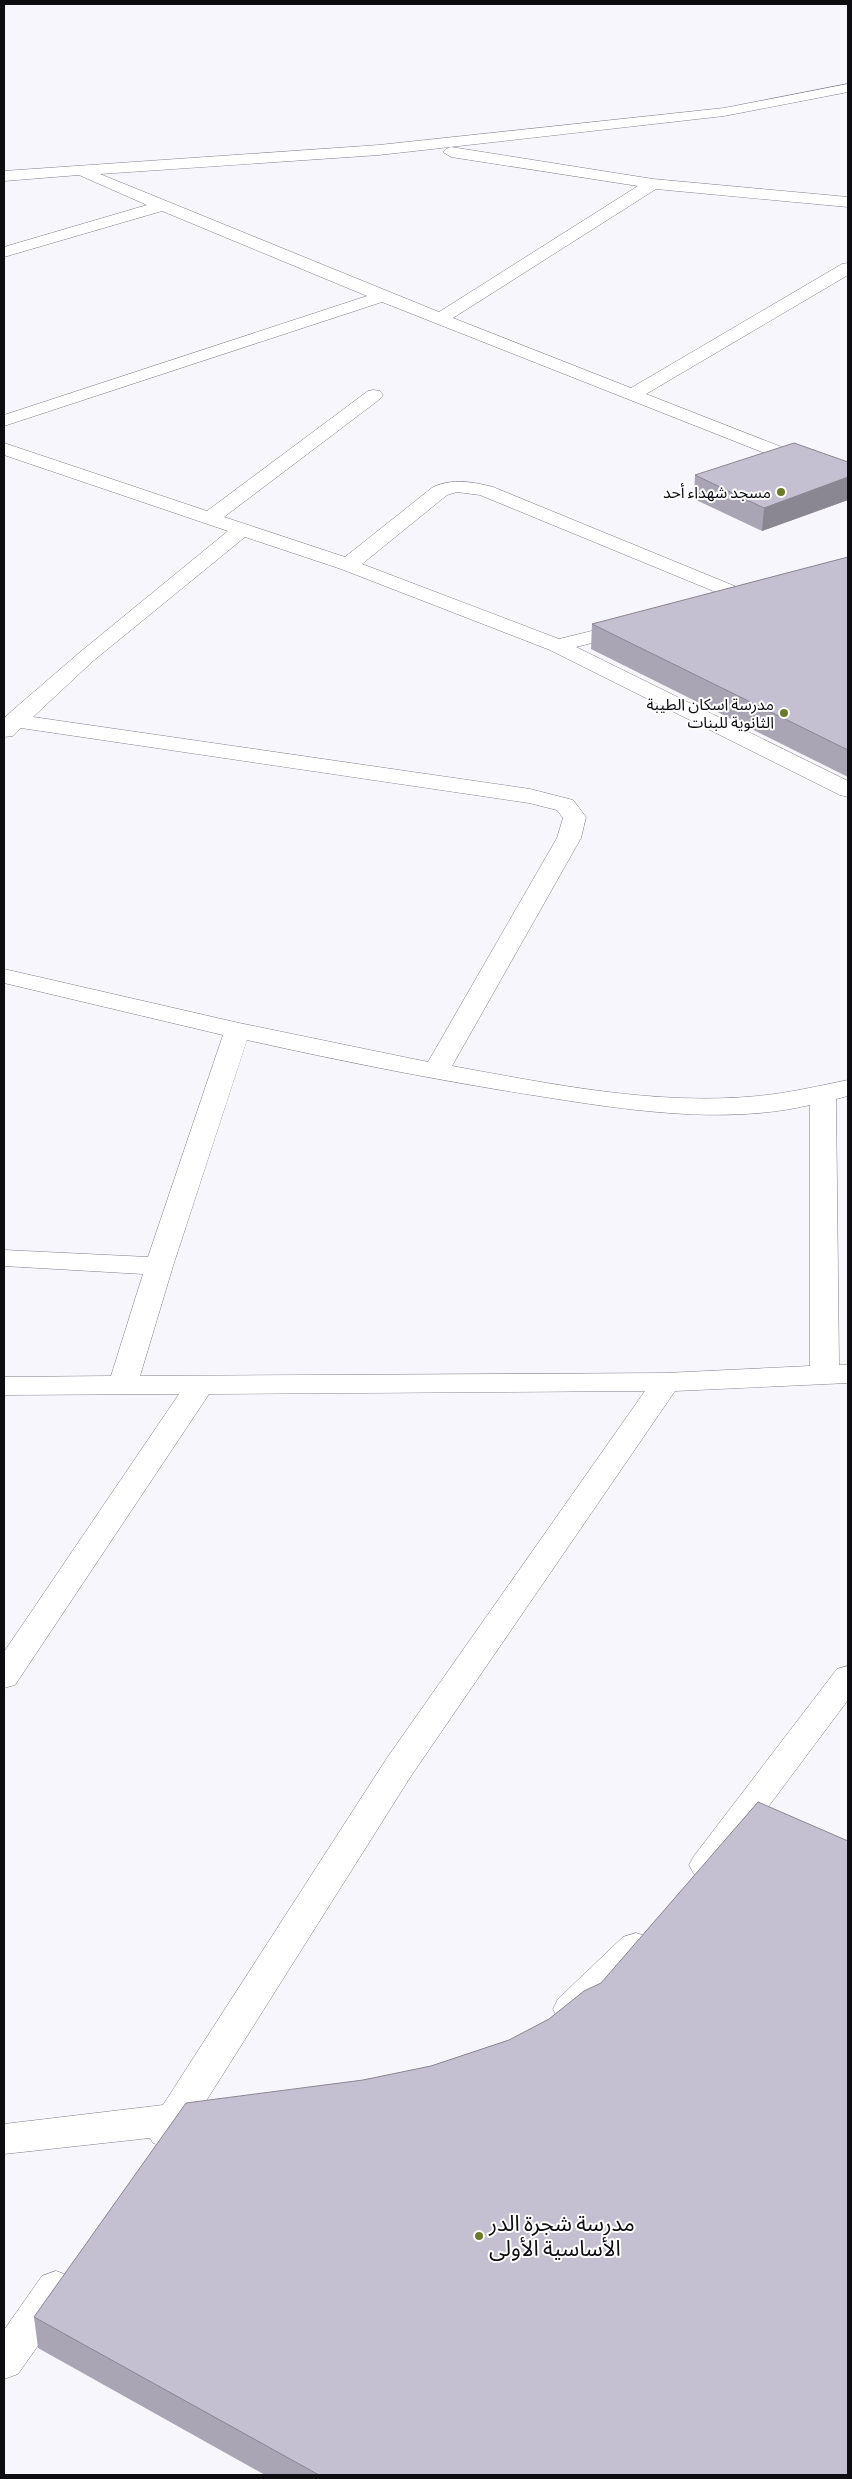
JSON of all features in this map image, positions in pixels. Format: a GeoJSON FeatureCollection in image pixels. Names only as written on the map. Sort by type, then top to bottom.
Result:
{"type":"FeatureCollection","features":[{"type":"Feature","properties":{"kind":"street"},"geometry":{"type":"LineString","coordinates":[[4,176],[416,146],[724,112],[848,88]]}},
{"type":"Feature","properties":{"kind":"street"},"geometry":{"type":"LineString","coordinates":[[416,146],[653,184],[848,202]]}},
{"type":"Feature","properties":{"kind":"street"},"geometry":{"type":"LineString","coordinates":[[80,171],[383,296],[848,480]]}},
{"type":"Feature","properties":{"kind":"street"},"geometry":{"type":"LineString","coordinates":[[441,318],[653,184]]}},
{"type":"Feature","properties":{"kind":"street"},"geometry":{"type":"LineString","coordinates":[[4,252],[164,205]]}},
{"type":"Feature","properties":{"kind":"street"},"geometry":{"type":"LineString","coordinates":[[633,394],[848,268]]}},
{"type":"Feature","properties":{"kind":"street"},"geometry":{"type":"LineString","coordinates":[[4,421],[383,296]]}},
{"type":"Feature","properties":{"kind":"street"},"geometry":{"type":"LineString","coordinates":[[211,517],[374,395]]}},
{"type":"Feature","properties":{"kind":"street"},"geometry":{"type":"LineString","coordinates":[[4,449],[211,517],[348,565],[557,646],[848,790]]}},
{"type":"Feature","properties":{"kind":"street"},"geometry":{"type":"LineString","coordinates":[[348,565],[440,491],[445,488],[462,487],[486,491],[756,596],[718,605]]}},
{"type":"Feature","properties":{"kind":"street"},"geometry":{"type":"LineString","coordinates":[[9,727],[86,657],[242,529]]}},
{"type":"Feature","properties":{"kind":"street"},"geometry":{"type":"LineString","coordinates":[[557,646],[652,622]]}},
{"type":"Feature","properties":{"kind":"street"},"geometry":{"type":"LineString","coordinates":[[9,727],[530,796],[565,805],[575,817],[569,838],[436,1071]]}},
{"type":"Feature","properties":{"kind":"street"},"geometry":{"type":"LineString","coordinates":[[4,976],[237,1031],[436,1071],[555,1091],[662,1103],[711,1105],[767,1104],[836,1092],[837,1374],[666,1382],[4,1386]]}},
{"type":"Feature","properties":{"kind":"street"},"geometry":{"type":"LineString","coordinates":[[123,1384],[159,1266],[237,1031]]}},
{"type":"Feature","properties":{"kind":"street"},"geometry":{"type":"LineString","coordinates":[[4,1258],[159,1266]]}},
{"type":"Feature","properties":{"kind":"street"},"geometry":{"type":"LineString","coordinates":[[147,2160],[176,2119],[399,1767],[666,1382]]}},
{"type":"Feature","properties":{"kind":"street"},"geometry":{"type":"LineString","coordinates":[[4,1677],[200,1385]]}},
{"type":"Feature","properties":{"kind":"street"},"geometry":{"type":"LineString","coordinates":[[686,1892],[848,1677]]}},
{"type":"Feature","properties":{"kind":"street"},"geometry":{"type":"LineString","coordinates":[[547,2027],[578,2004],[634,1949],[660,1920]]}},
{"type":"Feature","properties":{"kind":"street"},"geometry":{"type":"LineString","coordinates":[[4,2139],[223,2113]]}},
{"type":"Feature","properties":{"kind":"street"},"geometry":{"type":"LineString","coordinates":[[4,2362],[73,2265]]}},
{"type":"Feature","properties":{"kind":"building"},"geometry":{"type":"Polygon","coordinates":[[[794,443],[848,462],[848,477],[764,508],[695,475],[794,443]]]}},
{"type":"Feature","properties":{"kind":"building","name":"مدرسة اسكان الطيبة الثانوية للبنات"},"geometry":{"type":"Polygon","coordinates":[[[848,557],[848,750],[592,624],[848,557]]]}},
{"type":"Feature","properties":{"kind":"building","name":"مدرسة شجرة الدر الأساسية الأولى"},"geometry":{"type":"Polygon","coordinates":[[[758,1802],[848,1841],[848,2475],[319,2475],[34,2317],[186,2103],[363,2080],[431,2066],[509,2040],[549,2019],[584,1991],[601,1983],[758,1802]]]}},
{"type":"Feature","properties":{"kind":"place","name":"مسجد شهداء أحد"},"geometry":{"type":"Point","coordinates":[781,492]}},
{"type":"Feature","properties":{"kind":"place","name":"مدرسة اسكان الطيبة الثانوية للبنات"},"geometry":{"type":"Point","coordinates":[784,713]}},
{"type":"Feature","properties":{"kind":"place","name":"مدرسة شجرة الدر الأساسية الأولى"},"geometry":{"type":"Point","coordinates":[479,2236]}}]}
